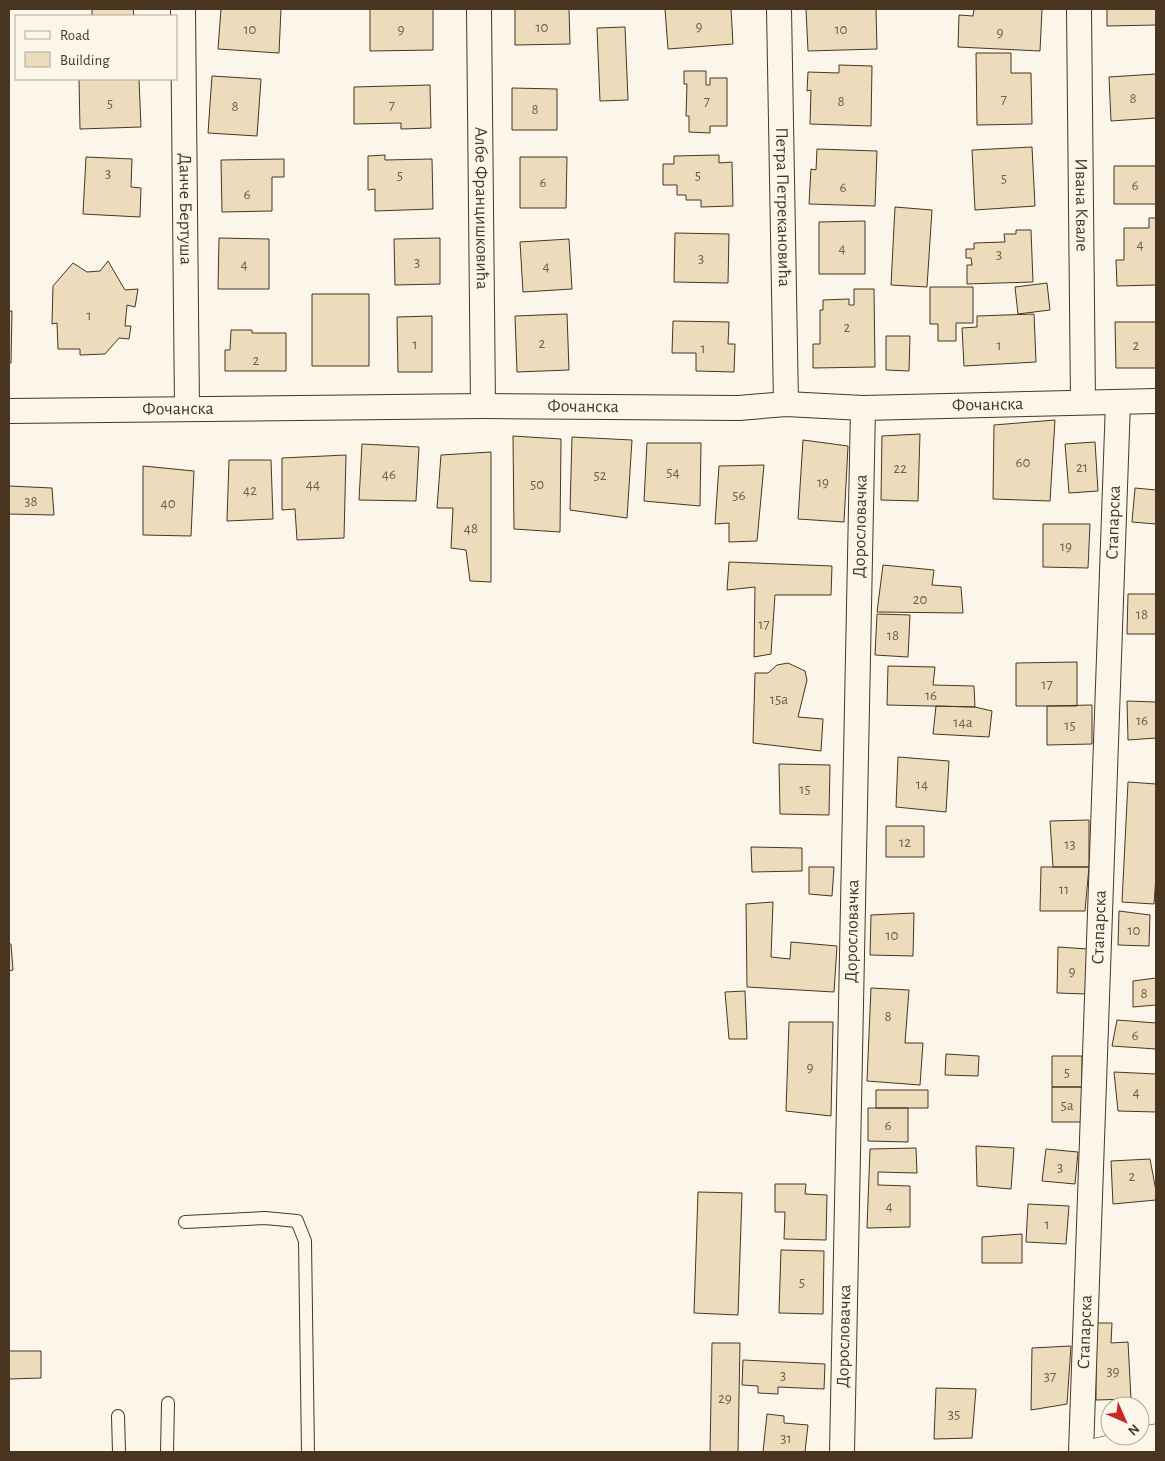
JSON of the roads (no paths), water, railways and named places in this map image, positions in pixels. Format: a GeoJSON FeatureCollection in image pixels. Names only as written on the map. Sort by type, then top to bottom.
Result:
{"type":"FeatureCollection","features":[{"type":"Feature","properties":{"kind":"street","name":"Данче Бертуша"},"geometry":{"type":"LineString","coordinates":[[183,9],[187,409]]}},
{"type":"Feature","properties":{"kind":"street","name":"Албе Францишковића"},"geometry":{"type":"LineString","coordinates":[[479,9],[483,406]]}},
{"type":"Feature","properties":{"kind":"street","name":"Петра Петрекановића"},"geometry":{"type":"LineString","coordinates":[[779,9],[786,404]]}},
{"type":"Feature","properties":{"kind":"street","name":"Ивана Квале"},"geometry":{"type":"LineString","coordinates":[[1079,9],[1083,402]]}},
{"type":"Feature","properties":{"kind":"street","name":"Фочанска"},"geometry":{"type":"LineString","coordinates":[[9,411],[483,406],[739,408],[786,404],[863,408],[1156,401]]}},
{"type":"Feature","properties":{"kind":"street","name":"Стапарска"},"geometry":{"type":"LineString","coordinates":[[1081,1452],[1118,402]]}},
{"type":"Feature","properties":{"kind":"street","name":"Дорословачка"},"geometry":{"type":"LineString","coordinates":[[842,1452],[863,408]]}},
{"type":"Feature","properties":{"kind":"street"},"geometry":{"type":"LineString","coordinates":[[1098,1452],[1156,1438]]}},
{"type":"Feature","properties":{"kind":"lane"},"geometry":{"type":"LineString","coordinates":[[185,1222],[265,1218],[297,1221],[305,1241],[308,1452]]}},
{"type":"Feature","properties":{"kind":"lane"},"geometry":{"type":"LineString","coordinates":[[167,1452],[168,1403]]}},
{"type":"Feature","properties":{"kind":"lane"},"geometry":{"type":"LineString","coordinates":[[118,1416],[119,1452]]}}]}
